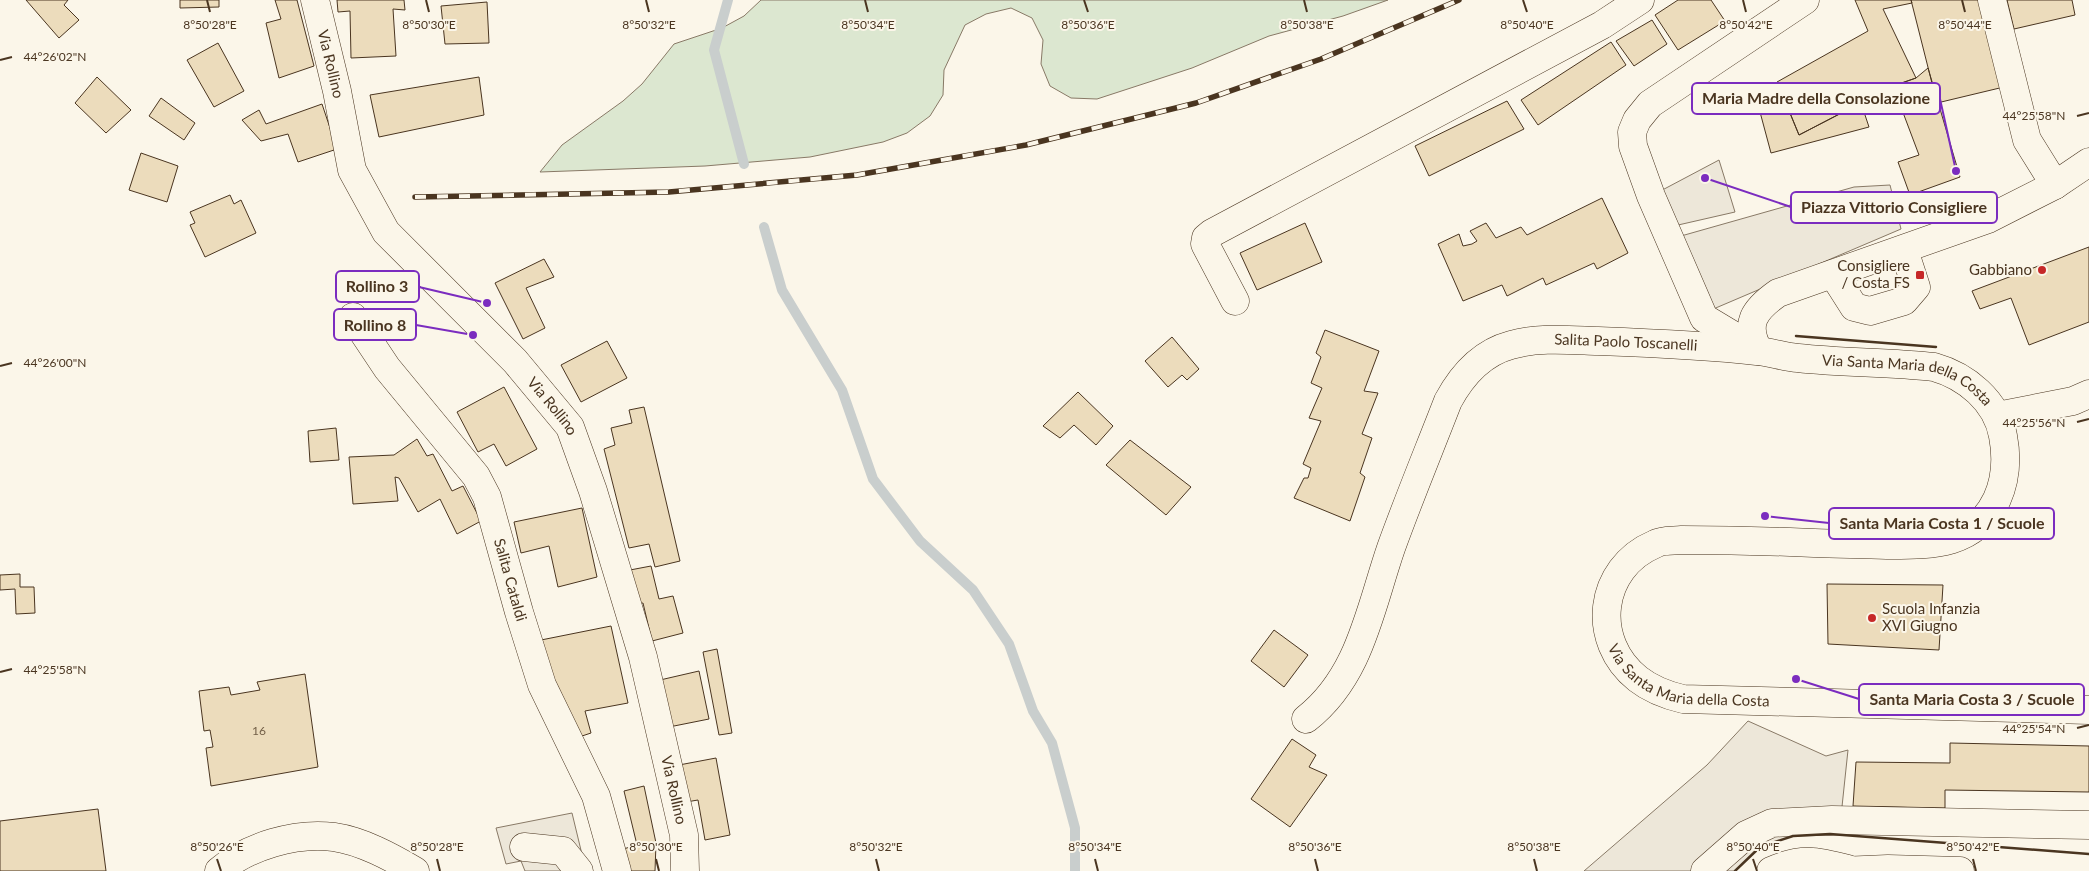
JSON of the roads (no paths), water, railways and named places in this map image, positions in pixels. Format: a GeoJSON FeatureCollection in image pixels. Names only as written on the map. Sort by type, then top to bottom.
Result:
{"type":"FeatureCollection","features":[{"type":"Feature","properties":{"kind":"street","name":"Via Rollino"},"geometry":{"type":"LineString","coordinates":[[315,0],[337,91],[352,170],[386,232],[515,361],[570,426],[643,656],[684,835],[685,871]]}},
{"type":"Feature","properties":{"kind":"street"},"geometry":{"type":"LineString","coordinates":[[1234,301],[1205,244],[1206,238],[1212,233],[1602,25],[1640,0]]}},
{"type":"Feature","properties":{"kind":"street"},"geometry":{"type":"LineString","coordinates":[[1759,351],[1704,318],[1651,196],[1633,146],[1632,132],[1650,104],[1804,0]]}},
{"type":"Feature","properties":{"kind":"street"},"geometry":{"type":"LineString","coordinates":[[1992,0],[2027,140],[2055,185]]}},
{"type":"Feature","properties":{"kind":"street"},"geometry":{"type":"LineString","coordinates":[[1759,351],[1752,340],[1751,328],[1760,308],[1778,293],[1988,219],[2055,185],[2089,162]]}},
{"type":"Feature","properties":{"kind":"street"},"geometry":{"type":"LineString","coordinates":[[1834,274],[1854,307],[1870,311],[1904,301],[1916,288],[1904,250]]}},
{"type":"Feature","properties":{"kind":"street","name":"Salita Cataldi"},"geometry":{"type":"LineString","coordinates":[[353,316],[387,368],[476,476],[487,496],[519,612],[542,685],[596,796],[617,871]]}},
{"type":"Feature","properties":{"kind":"street","name":"Salita Paolo Toscanelli"},"geometry":{"type":"LineString","coordinates":[[1306,719],[1319,709],[1337,688],[1351,665],[1374,606],[1391,548],[1448,401],[1458,382],[1471,368],[1493,352],[1526,342],[1562,339],[1655,343],[1759,351]]}},
{"type":"Feature","properties":{"kind":"street","name":"Via Santa Maria della Costa"},"geometry":{"type":"LineString","coordinates":[[1759,351],[1777,356],[1913,365],[1952,372],[1968,382],[1997,416],[2003,434],[2005,452],[2002,485],[1988,514],[1980,525],[1967,533],[1941,543],[1927,545],[1740,540],[1682,540],[1656,543],[1625,563],[1617,575],[1607,601],[1606,620],[1610,641],[1616,654],[1636,678],[1661,694],[1683,699],[2089,710]]}},
{"type":"Feature","properties":{"kind":"street"},"geometry":{"type":"LineString","coordinates":[[1997,416],[2073,401],[2089,394]]}},
{"type":"Feature","properties":{"kind":"street"},"geometry":{"type":"LineString","coordinates":[[1705,871],[1746,835],[1772,823],[1840,820],[2089,825]]}},
{"type":"Feature","properties":{"kind":"street"},"geometry":{"type":"LineString","coordinates":[[219,871],[250,851],[281,842],[317,837],[334,838],[368,848],[415,871]]}},
{"type":"Feature","properties":{"kind":"street"},"geometry":{"type":"LineString","coordinates":[[524,847],[562,851],[579,871]]}},
{"type":"Feature","properties":{"kind":"street"},"geometry":{"type":"LineString","coordinates":[[1771,871],[1788,863],[1805,860],[1844,870],[1960,871]]}},
{"type":"Feature","properties":{"kind":"waterway"},"geometry":{"type":"LineString","coordinates":[[728,0],[714,50],[744,164]]}},
{"type":"Feature","properties":{"kind":"waterway"},"geometry":{"type":"LineString","coordinates":[[764,227],[782,290],[842,390],[873,479],[920,541],[973,590],[1009,644],[1033,711],[1052,743],[1075,828],[1075,871]]}},
{"type":"Feature","properties":{"kind":"railway"},"geometry":{"type":"LineString","coordinates":[[415,197],[669,192],[857,175],[1026,145],[1196,103],[1321,59],[1459,0]]}},
{"type":"Feature","properties":{"kind":"place","name":"Maria Madre della Consolazione"},"geometry":{"type":"Point","coordinates":[1956,171]}},
{"type":"Feature","properties":{"kind":"place","name":"Piazza Vittorio Consigliere"},"geometry":{"type":"Point","coordinates":[1705,178]}},
{"type":"Feature","properties":{"kind":"place","name":"Gabbiano"},"geometry":{"type":"Point","coordinates":[2042,270]}},
{"type":"Feature","properties":{"kind":"place","name":"Consigliere / Costa FS"},"geometry":{"type":"Point","coordinates":[1920,275]}},
{"type":"Feature","properties":{"kind":"place","name":"Rollino 3"},"geometry":{"type":"Point","coordinates":[487,303]}},
{"type":"Feature","properties":{"kind":"place","name":"Rollino 8"},"geometry":{"type":"Point","coordinates":[473,335]}},
{"type":"Feature","properties":{"kind":"place","name":"Santa Maria Costa 1 / Scuole"},"geometry":{"type":"Point","coordinates":[1765,516]}},
{"type":"Feature","properties":{"kind":"place","name":"Scuola Infanzia XVI Giugno"},"geometry":{"type":"Point","coordinates":[1872,618]}},
{"type":"Feature","properties":{"kind":"place","name":"Santa Maria Costa 3 / Scuole"},"geometry":{"type":"Point","coordinates":[1796,679]}}]}
